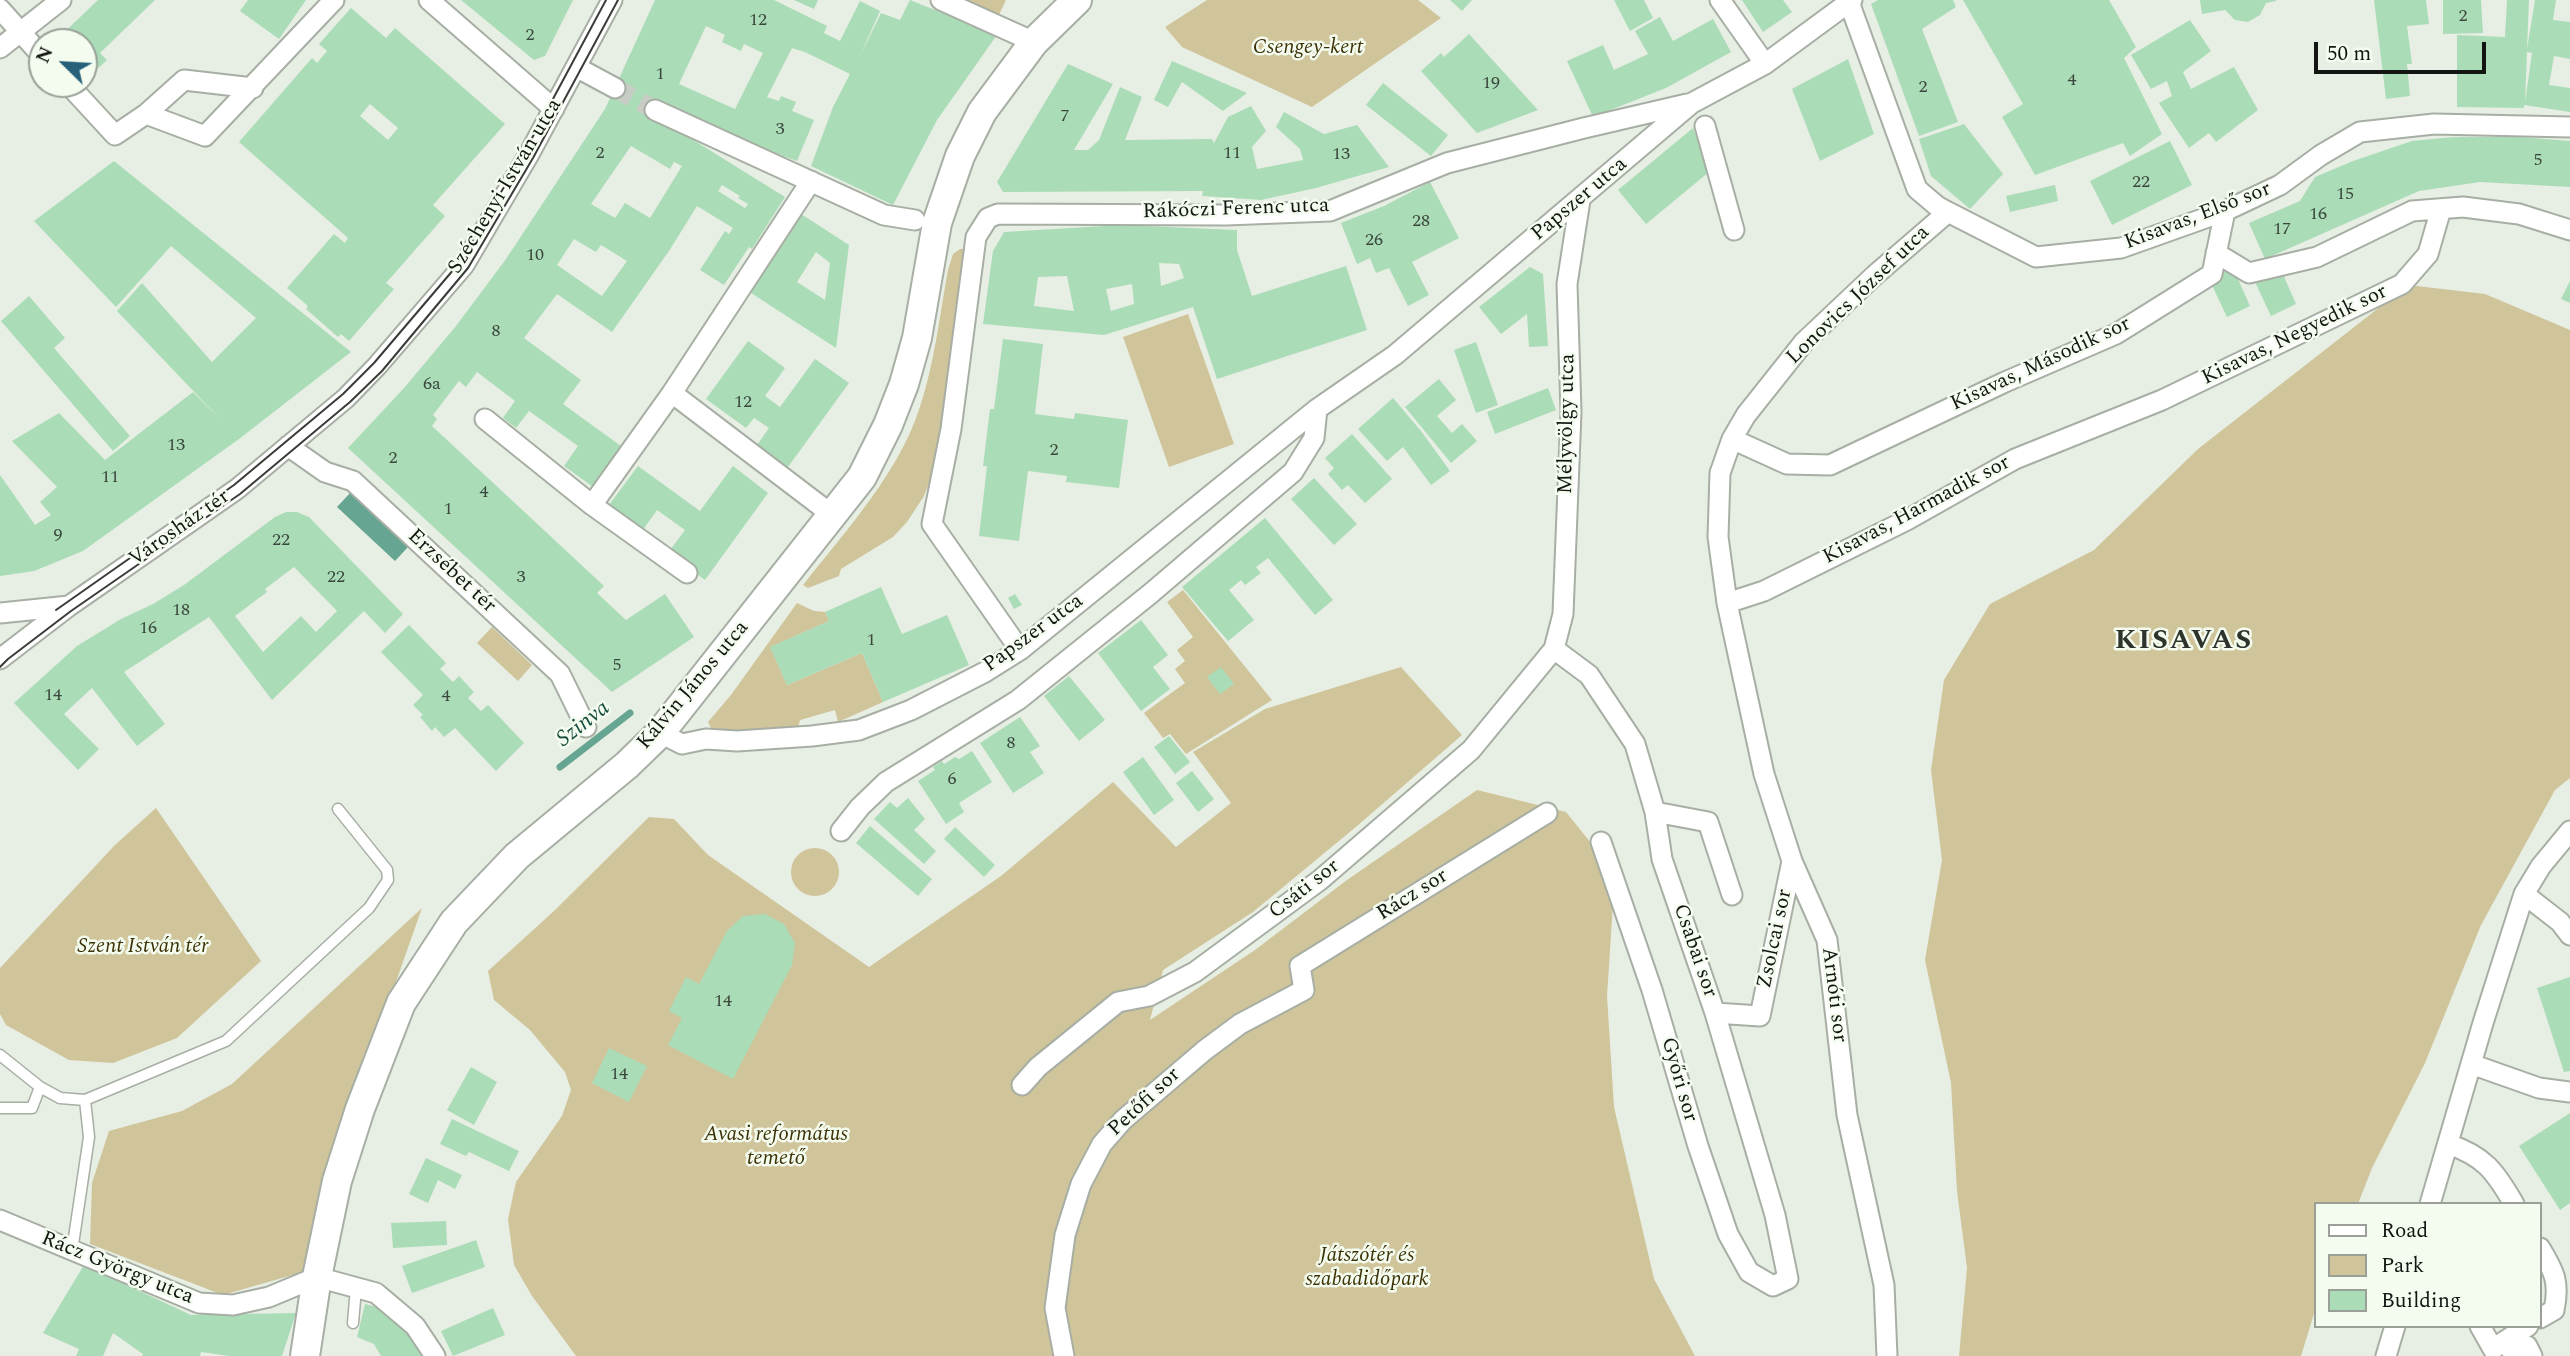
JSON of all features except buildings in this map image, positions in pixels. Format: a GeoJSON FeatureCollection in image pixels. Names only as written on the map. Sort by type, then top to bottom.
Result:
{"type":"FeatureCollection","features":[{"type":"Feature","properties":{"kind":"street"},"geometry":{"type":"LineString","coordinates":[[0,48],[61,0]]}},
{"type":"Feature","properties":{"kind":"street"},"geometry":{"type":"LineString","coordinates":[[146,114],[205,136],[334,0]]}},
{"type":"Feature","properties":{"kind":"street"},"geometry":{"type":"LineString","coordinates":[[429,0],[554,108]]}},
{"type":"Feature","properties":{"kind":"street","name":"Széchenyi István utca"},"geometry":{"type":"LineString","coordinates":[[288,446],[362,382],[464,265],[612,0]]}},
{"type":"Feature","properties":{"kind":"street"},"geometry":{"type":"LineString","coordinates":[[941,0],[1034,42]]}},
{"type":"Feature","properties":{"kind":"street","name":"Kálvin János utca"},"geometry":{"type":"LineString","coordinates":[[305,1356],[317,1277],[337,1181],[401,1003],[454,922],[517,856],[627,765],[660,733],[862,477],[888,425],[904,384],[917,338],[926,222],[982,112],[1034,42],[1077,0]]}},
{"type":"Feature","properties":{"kind":"street"},"geometry":{"type":"LineString","coordinates":[[1720,0],[1765,64]]}},
{"type":"Feature","properties":{"kind":"street","name":"Papszer utca"},"geometry":{"type":"LineString","coordinates":[[660,733],[682,744],[706,739],[737,741],[859,730],[911,709],[985,672],[1020,650],[1317,409],[1395,355],[1580,200],[1851,1]]}},
{"type":"Feature","properties":{"kind":"street","name":"Lonovics József utca"},"geometry":{"type":"LineString","coordinates":[[1727,603],[1718,537],[1720,473],[1732,439],[1746,415],[1804,342],[1875,275],[1948,212],[1917,189],[1851,1]]}},
{"type":"Feature","properties":{"kind":"street"},"geometry":{"type":"LineString","coordinates":[[0,9],[28,41]]}},
{"type":"Feature","properties":{"kind":"street"},"geometry":{"type":"LineString","coordinates":[[576,67],[615,88]]}},
{"type":"Feature","properties":{"kind":"street"},"geometry":{"type":"LineString","coordinates":[[81,98],[115,135],[146,114],[184,79],[253,88]]}},
{"type":"Feature","properties":{"kind":"street"},"geometry":{"type":"LineString","coordinates":[[655,110],[884,215],[926,222]]}},
{"type":"Feature","properties":{"kind":"street"},"geometry":{"type":"LineString","coordinates":[[1700,110],[1734,230]]}},
{"type":"Feature","properties":{"kind":"street","name":"Rákóczi Ferenc utca"},"geometry":{"type":"LineString","coordinates":[[1020,650],[932,524],[951,429],[976,237],[988,218],[998,214],[1226,215],[1330,211],[1447,163],[1584,128],[1700,110]]}},
{"type":"Feature","properties":{"kind":"street","name":"Kisavas, Első sor"},"geometry":{"type":"LineString","coordinates":[[1948,212],[2036,257],[2121,248],[2225,211],[2280,185],[2321,155],[2360,132],[2434,124],[2570,127]]}},
{"type":"Feature","properties":{"kind":"street"},"geometry":{"type":"LineString","coordinates":[[592,505],[672,393],[811,181]]}},
{"type":"Feature","properties":{"kind":"street","name":"Mélyvölgy utca"},"geometry":{"type":"LineString","coordinates":[[1554,649],[1563,614],[1572,412],[1567,284],[1580,200]]}},
{"type":"Feature","properties":{"kind":"street"},"geometry":{"type":"LineString","coordinates":[[2216,253],[2249,273],[2317,257],[2412,211],[2463,207],[2519,214],[2570,230]]}},
{"type":"Feature","properties":{"kind":"street","name":"Kisavas, Negyedik sor"},"geometry":{"type":"LineString","coordinates":[[2109,422],[2162,400],[2402,284],[2428,254],[2441,209]]}},
{"type":"Feature","properties":{"kind":"street","name":"Kisavas, Második sor"},"geometry":{"type":"LineString","coordinates":[[1732,439],[1787,464],[1830,465],[2005,382],[2116,334],[2212,274],[2225,211]]}},
{"type":"Feature","properties":{"kind":"street"},"geometry":{"type":"LineString","coordinates":[[672,393],[831,514]]}},
{"type":"Feature","properties":{"kind":"street","name":"Papszer utca"},"geometry":{"type":"LineString","coordinates":[[841,831],[860,807],[886,782],[1018,700],[1150,594],[1293,472],[1314,438],[1317,409]]}},
{"type":"Feature","properties":{"kind":"street"},"geometry":{"type":"LineString","coordinates":[[485,419],[592,505],[687,573]]}},
{"type":"Feature","properties":{"kind":"street","name":"Kisavas, Harmadik sor"},"geometry":{"type":"LineString","coordinates":[[1727,603],[1764,591],[1883,531],[2015,459],[2109,422]]}},
{"type":"Feature","properties":{"kind":"street","name":"Városház tér"},"geometry":{"type":"LineString","coordinates":[[0,659],[69,606],[237,489],[288,446]]}},
{"type":"Feature","properties":{"kind":"street","name":"Erzsébet tér"},"geometry":{"type":"LineString","coordinates":[[288,446],[325,472],[353,481],[560,674],[586,727]]}},
{"type":"Feature","properties":{"kind":"street","name":"Arnóti sor"},"geometry":{"type":"LineString","coordinates":[[1727,603],[1765,774],[1792,861],[1827,940],[1847,1115],[1884,1284],[1887,1356]]}},
{"type":"Feature","properties":{"kind":"street","name":"Városház tér"},"geometry":{"type":"LineString","coordinates":[[0,613],[69,606]]}},
{"type":"Feature","properties":{"kind":"street","name":"Csabai sor"},"geometry":{"type":"LineString","coordinates":[[1554,649],[1588,675],[1634,744],[1655,813],[1662,859],[1716,1013],[1775,1215],[1788,1279]]}},
{"type":"Feature","properties":{"kind":"street","name":"Csáti sor"},"geometry":{"type":"LineString","coordinates":[[1022,1085],[1038,1067],[1118,1002],[1149,996],[1195,972],[1320,880],[1471,750],[1554,649]]}},
{"type":"Feature","properties":{"kind":"street","name":"Rácz sor"},"geometry":{"type":"LineString","coordinates":[[1304,990],[1300,966],[1547,813]]}},
{"type":"Feature","properties":{"kind":"street"},"geometry":{"type":"LineString","coordinates":[[1655,813],[1708,821],[1732,895]]}},
{"type":"Feature","properties":{"kind":"street"},"geometry":{"type":"LineString","coordinates":[[2431,1202],[2524,894],[2541,866],[2570,831]]}},
{"type":"Feature","properties":{"kind":"street","name":"Győri sor"},"geometry":{"type":"LineString","coordinates":[[1601,842],[1652,990],[1727,1234],[1749,1272],[1773,1286],[1788,1279]]}},
{"type":"Feature","properties":{"kind":"street","name":"Zsolcai sor"},"geometry":{"type":"LineString","coordinates":[[1716,1013],[1760,1016],[1792,861]]}},
{"type":"Feature","properties":{"kind":"street"},"geometry":{"type":"LineString","coordinates":[[2524,894],[2560,922],[2570,935]]}},
{"type":"Feature","properties":{"kind":"street","name":"Petőfi sor"},"geometry":{"type":"LineString","coordinates":[[1064,1356],[1055,1308],[1065,1235],[1081,1184],[1102,1144],[1123,1120],[1205,1049],[1240,1024],[1304,990]]}},
{"type":"Feature","properties":{"kind":"street"},"geometry":{"type":"LineString","coordinates":[[2471,1064],[2539,1088],[2570,1092]]}},
{"type":"Feature","properties":{"kind":"street"},"geometry":{"type":"LineString","coordinates":[[2448,1144],[2480,1158],[2498,1175],[2513,1202]]}},
{"type":"Feature","properties":{"kind":"street","name":"Rácz György utca"},"geometry":{"type":"LineString","coordinates":[[0,1220],[199,1303],[233,1305],[269,1297],[317,1277]]}},
{"type":"Feature","properties":{"kind":"street"},"geometry":{"type":"LineString","coordinates":[[2542,1251],[2552,1268],[2559,1290],[2554,1310],[2542,1317]]}},
{"type":"Feature","properties":{"kind":"street"},"geometry":{"type":"LineString","coordinates":[[317,1277],[376,1293],[415,1326],[435,1356]]}},
{"type":"Feature","properties":{"kind":"street"},"geometry":{"type":"LineString","coordinates":[[2386,1356],[2394,1328]]}},
{"type":"Feature","properties":{"kind":"street"},"geometry":{"type":"LineString","coordinates":[[2481,1328],[2493,1349],[2525,1328]]}},
{"type":"Feature","properties":{"kind":"street"},"geometry":{"type":"LineString","coordinates":[[2505,1341],[2513,1353],[2527,1346],[2532,1356]]}},
{"type":"Feature","properties":{"kind":"lane"},"geometry":{"type":"LineString","coordinates":[[0,1055],[40,1087],[60,1098],[85,1100],[226,1041],[369,908],[388,880],[387,870],[338,809]]}},
{"type":"Feature","properties":{"kind":"lane"},"geometry":{"type":"LineString","coordinates":[[0,1108],[32,1108],[40,1087]]}},
{"type":"Feature","properties":{"kind":"lane"},"geometry":{"type":"LineString","coordinates":[[72,1252],[89,1137],[85,1100]]}},
{"type":"Feature","properties":{"kind":"lane"},"geometry":{"type":"LineString","coordinates":[[353,1323],[356,1288]]}},
{"type":"Feature","properties":{"kind":"green space"},"geometry":{"type":"Polygon","coordinates":[[[959,0],[1006,0],[998,17],[959,0]]]}},
{"type":"Feature","properties":{"kind":"green space","name":"Csengey-kert"},"geometry":{"type":"Polygon","coordinates":[[[1207,0],[1418,0],[1441,18],[1312,107],[1182,47],[1165,27],[1207,0]]]}},
{"type":"Feature","properties":{"kind":"green space"},"geometry":{"type":"Polygon","coordinates":[[[960,249],[967,249],[939,456],[924,496],[907,522],[893,537],[841,569],[839,576],[808,588],[803,585],[880,486],[911,430],[932,363],[948,270],[953,254],[960,249]]]}},
{"type":"Feature","properties":{"kind":"green space"},"geometry":{"type":"Polygon","coordinates":[[[2408,285],[2485,294],[2570,330],[2570,778],[2555,790],[2481,925],[2425,1063],[2372,1168],[2359,1202],[2314,1202],[2314,1314],[2301,1356],[1959,1356],[1967,1268],[1957,1191],[1951,1083],[1925,960],[1942,860],[1931,770],[1944,680],[1990,604],[2094,550],[2198,449],[2408,285]]]}},
{"type":"Feature","properties":{"kind":"green space"},"geometry":{"type":"Polygon","coordinates":[[[1188,314],[1234,444],[1169,467],[1123,337],[1188,314]]]}},
{"type":"Feature","properties":{"kind":"green space"},"geometry":{"type":"Polygon","coordinates":[[[1183,590],[1272,700],[1186,754],[1170,734],[1163,738],[1144,713],[1185,683],[1175,669],[1185,661],[1177,650],[1193,637],[1167,602],[1183,590]]]}},
{"type":"Feature","properties":{"kind":"green space"},"geometry":{"type":"Polygon","coordinates":[[[797,603],[814,611],[825,612],[829,621],[771,647],[787,685],[862,653],[883,702],[838,722],[835,710],[800,720],[798,728],[713,732],[708,722],[731,695],[797,603]]]}},
{"type":"Feature","properties":{"kind":"green space"},"geometry":{"type":"Polygon","coordinates":[[[492,627],[532,665],[518,681],[477,643],[492,627]]]}},
{"type":"Feature","properties":{"kind":"green space"},"geometry":{"type":"Polygon","coordinates":[[[1401,667],[1462,735],[1253,912],[1163,970],[1150,1020],[1255,950],[1347,880],[1477,790],[1566,812],[1615,873],[1607,996],[1614,1107],[1654,1279],[1695,1356],[576,1356],[532,1296],[514,1265],[508,1219],[516,1182],[562,1116],[571,1090],[565,1072],[530,1030],[494,1000],[488,971],[554,911],[649,817],[674,819],[708,855],[869,967],[1001,876],[1113,782],[1176,847],[1231,803],[1193,752],[1265,709],[1401,667]]]}},
{"type":"Feature","properties":{"kind":"green space","name":"Szent István tér"},"geometry":{"type":"Polygon","coordinates":[[[156,808],[261,961],[177,1038],[113,1063],[69,1060],[6,1025],[0,1014],[0,968],[115,845],[156,808]]]}},
{"type":"Feature","properties":{"kind":"green space"},"geometry":{"type":"Polygon","coordinates":[[[815,848],[832,855],[839,872],[832,889],[815,896],[798,889],[791,872],[798,855],[815,848]]]}},
{"type":"Feature","properties":{"kind":"green space"},"geometry":{"type":"Polygon","coordinates":[[[422,908],[323,1189],[303,1272],[223,1295],[90,1244],[92,1183],[109,1131],[182,1111],[232,1084],[422,908]]]}},
{"type":"Feature","properties":{"kind":"shaded area"},"geometry":{"type":"Polygon","coordinates":[[[351,492],[409,546],[395,561],[337,507],[351,492]]]}},
{"type":"Feature","properties":{"kind":"waterway","name":"Szinva"},"geometry":{"type":"LineString","coordinates":[[560,767],[630,713]]}},
{"type":"Feature","properties":{"kind":"tunnel"},"geometry":{"type":"LineString","coordinates":[[615,88],[655,110]]}},
{"type":"Feature","properties":{"kind":"tram line"},"geometry":{"type":"LineString","coordinates":[[56,610],[234,485],[343,394],[374,363],[460,262],[524,153],[606,0]]}},
{"type":"Feature","properties":{"kind":"tram line"},"geometry":{"type":"LineString","coordinates":[[0,667],[71,611],[240,494],[350,402],[382,371],[468,268],[533,158],[618,0]]}},
{"type":"Feature","properties":{"kind":"district","name":"KISAVAS"},"geometry":{"type":"Point","coordinates":[2184,643]}},
{"type":"Feature","properties":{"kind":"park label","name":"Avasi református temető"},"geometry":{"type":"Point","coordinates":[776,1148]}},
{"type":"Feature","properties":{"kind":"park label","name":"Játszótér és szabadidőpark"},"geometry":{"type":"Point","coordinates":[1367,1269]}}]}
